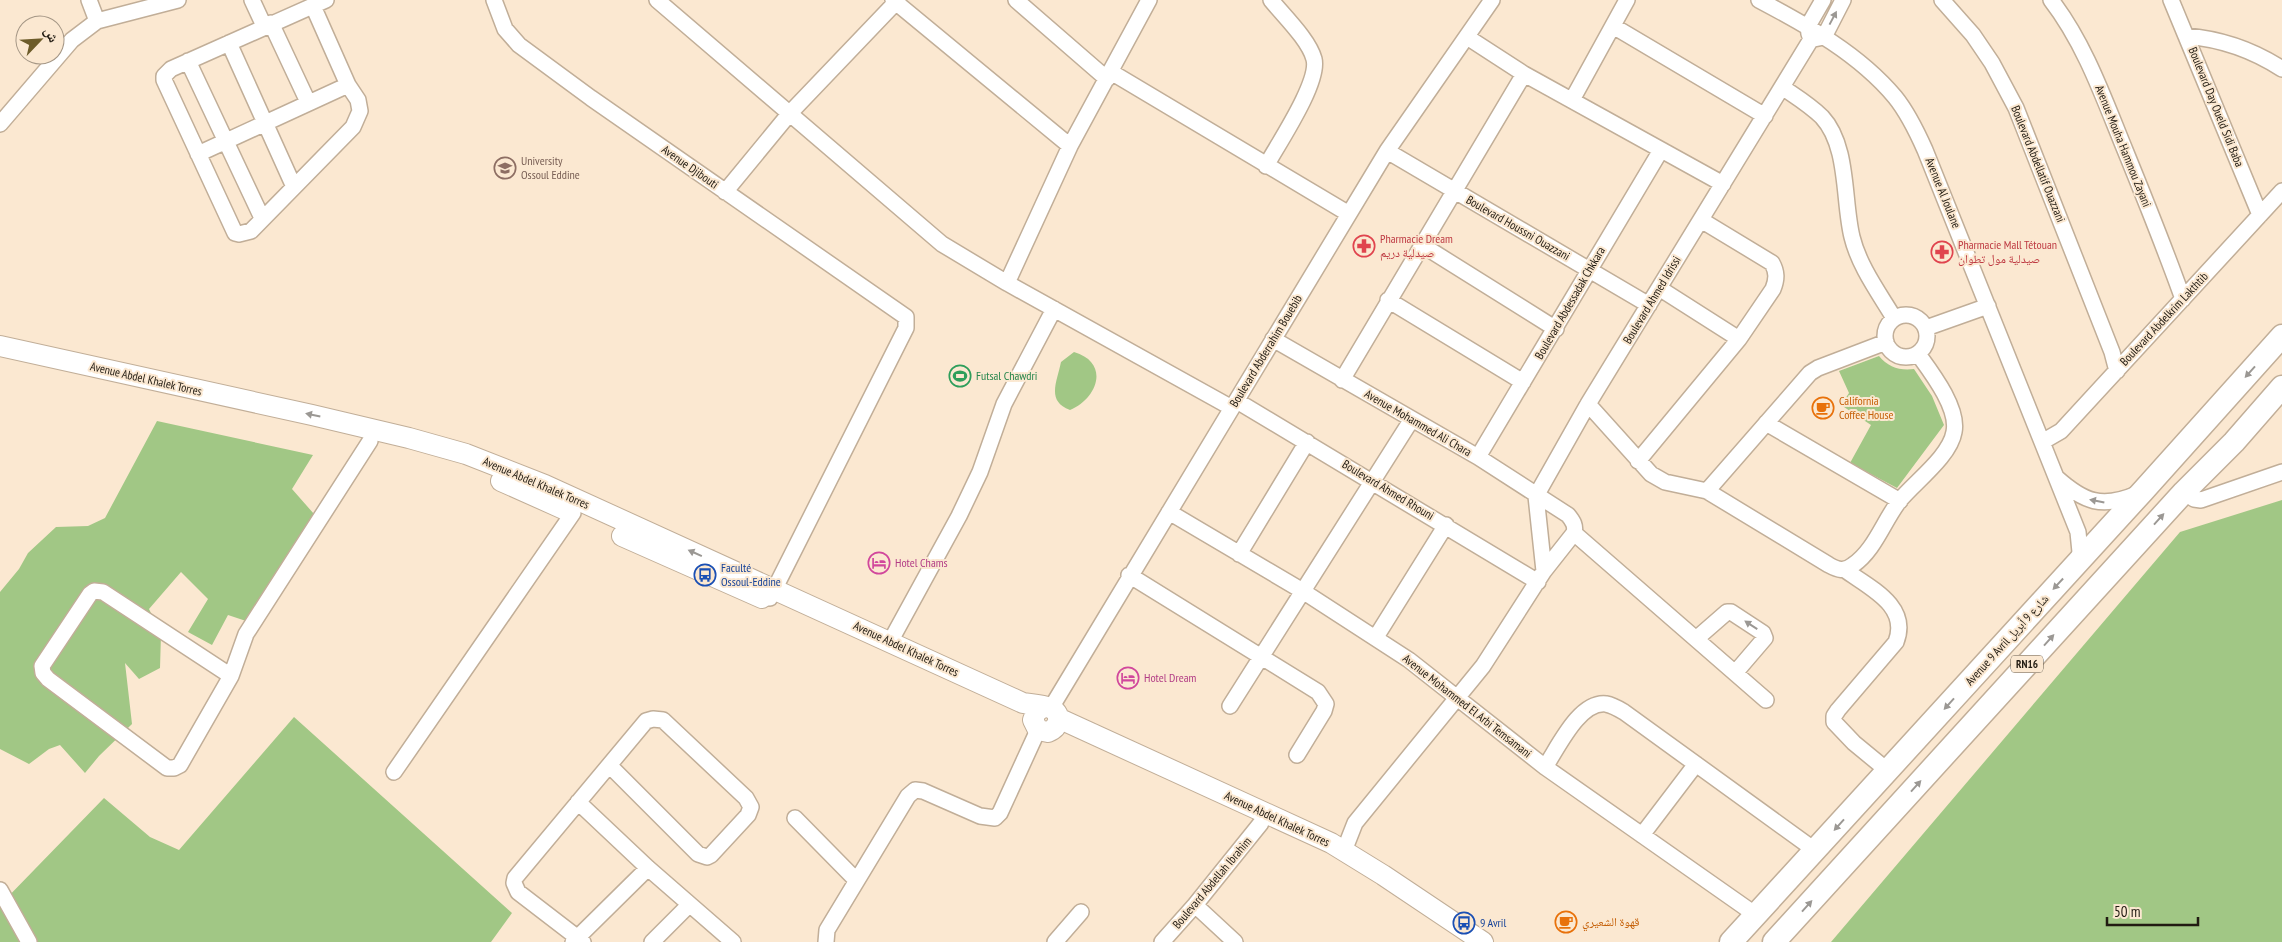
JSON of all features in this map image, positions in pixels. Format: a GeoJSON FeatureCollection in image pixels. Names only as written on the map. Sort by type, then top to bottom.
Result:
{"type":"FeatureCollection","features":[{"type":"Feature","properties":{"kind":"highway","name":"Avenue 9 Avril شارع 9 أبريل"},"geometry":{"type":"LineString","coordinates":[[1731,942],[2143,492],[2282,336]]}},
{"type":"Feature","properties":{"kind":"highway","name":"RN16"},"geometry":{"type":"LineString","coordinates":[[1774,942],[2184,492],[2234,442],[2282,387]]}},
{"type":"Feature","properties":{"kind":"main road","name":"Avenue Abdel Khalek Torres"},"geometry":{"type":"LineString","coordinates":[[0,346],[322,417],[466,454],[545,485],[1020,714],[1046,719],[1326,841],[1384,874],[1484,942]]}},
{"type":"Feature","properties":{"kind":"main road","name":"Avenue Abdel Khalek Torres"},"geometry":{"type":"LineString","coordinates":[[0,359],[370,441],[460,466],[491,477],[573,513],[890,642],[1023,703],[1046,719],[1116,757],[1261,823],[1359,873],[1458,942]]}},
{"type":"Feature","properties":{"kind":"street"},"geometry":{"type":"LineString","coordinates":[[89,0],[97,21]]}},
{"type":"Feature","properties":{"kind":"street"},"geometry":{"type":"LineString","coordinates":[[0,124],[72,40],[97,21],[178,0]]}},
{"type":"Feature","properties":{"kind":"street"},"geometry":{"type":"LineString","coordinates":[[252,0],[268,25],[308,102]]}},
{"type":"Feature","properties":{"kind":"street","name":"Avenue Djibouti"},"geometry":{"type":"LineString","coordinates":[[494,0],[505,29],[519,45],[591,98],[906,317],[906,328],[772,595]]}},
{"type":"Feature","properties":{"kind":"street","name":"Boulevard Ahmed Rhouni"},"geometry":{"type":"LineString","coordinates":[[657,0],[942,244],[1054,309],[1307,442],[1446,525],[1541,577]]}},
{"type":"Feature","properties":{"kind":"street"},"geometry":{"type":"LineString","coordinates":[[1016,0],[1109,76],[1349,214]]}},
{"type":"Feature","properties":{"kind":"street"},"geometry":{"type":"LineString","coordinates":[[1266,166],[1308,90],[1314,73],[1314,59],[1306,43],[1272,0]]}},
{"type":"Feature","properties":{"kind":"street","name":"Boulevard Abderrahim Bouebib"},"geometry":{"type":"LineString","coordinates":[[856,880],[908,796],[915,790],[923,791],[980,816],[991,819],[997,816],[1046,719],[1129,576],[1387,151],[1492,0]]}},
{"type":"Feature","properties":{"kind":"street"},"geometry":{"type":"LineString","coordinates":[[1572,100],[1627,0]]}},
{"type":"Feature","properties":{"kind":"street","name":"Avenue Al Joulane"},"geometry":{"type":"LineString","coordinates":[[1759,0],[1814,34],[1882,83],[1909,118],[1925,150],[2078,532],[2080,552],[2077,564]]}},
{"type":"Feature","properties":{"kind":"street"},"geometry":{"type":"LineString","coordinates":[[1814,34],[1823,0]]}},
{"type":"Feature","properties":{"kind":"street"},"geometry":{"type":"LineString","coordinates":[[1814,34],[1843,0]]}},
{"type":"Feature","properties":{"kind":"street","name":"Boulevard Abdellatif Ouazzani"},"geometry":{"type":"LineString","coordinates":[[1942,0],[1973,35],[1992,63],[2016,108],[2112,352],[2117,371]]}},
{"type":"Feature","properties":{"kind":"street","name":"Avenue Mouha Hammou Zayani"},"geometry":{"type":"LineString","coordinates":[[2051,0],[2072,33],[2101,91],[2163,243],[2183,299]]}},
{"type":"Feature","properties":{"kind":"street","name":"Boulevard Day Oueld Sidi Baba"},"geometry":{"type":"LineString","coordinates":[[2170,0],[2260,215]]}},
{"type":"Feature","properties":{"kind":"street"},"geometry":{"type":"LineString","coordinates":[[725,192],[790,113],[896,1],[1070,146]]}},
{"type":"Feature","properties":{"kind":"street"},"geometry":{"type":"LineString","coordinates":[[1007,283],[1070,146],[1109,76],[1144,2]]}},
{"type":"Feature","properties":{"kind":"street"},"geometry":{"type":"LineString","coordinates":[[320,3],[348,85],[358,100],[360,111],[353,127],[251,231],[239,234],[235,233],[164,80],[166,73],[188,61],[268,25],[320,3]]}},
{"type":"Feature","properties":{"kind":"street"},"geometry":{"type":"LineString","coordinates":[[1613,26],[1765,116]]}},
{"type":"Feature","properties":{"kind":"street","name":"Boulevard Ahmed Idrissi"},"geometry":{"type":"LineString","coordinates":[[1536,496],[1588,404],[1814,34]]}},
{"type":"Feature","properties":{"kind":"street"},"geometry":{"type":"LineString","coordinates":[[2186,36],[2202,37],[2232,44],[2257,54],[2282,69]]}},
{"type":"Feature","properties":{"kind":"street"},"geometry":{"type":"LineString","coordinates":[[1467,37],[1524,74],[1723,184]]}},
{"type":"Feature","properties":{"kind":"street"},"geometry":{"type":"LineString","coordinates":[[229,43],[294,187]]}},
{"type":"Feature","properties":{"kind":"street"},"geometry":{"type":"LineString","coordinates":[[188,61],[262,218]]}},
{"type":"Feature","properties":{"kind":"street"},"geometry":{"type":"LineString","coordinates":[[1342,380],[1524,74]]}},
{"type":"Feature","properties":{"kind":"street"},"geometry":{"type":"LineString","coordinates":[[198,154],[348,85]]}},
{"type":"Feature","properties":{"kind":"street"},"geometry":{"type":"LineString","coordinates":[[1782,87],[1822,118],[1832,132],[1840,159],[1852,238],[1864,268],[1894,318]]}},
{"type":"Feature","properties":{"kind":"street","name":"Boulevard Abdessadak Chkkara"},"geometry":{"type":"LineString","coordinates":[[1478,457],[1661,150]]}},
{"type":"Feature","properties":{"kind":"street","name":"Boulevard Houssni Ouazzani"},"geometry":{"type":"LineString","coordinates":[[1387,151],[1649,304]]}},
{"type":"Feature","properties":{"kind":"street","name":"Boulevard Abdelkrim Lakthtib"},"geometry":{"type":"LineString","coordinates":[[2042,442],[2061,431],[2282,191]]}},
{"type":"Feature","properties":{"kind":"street"},"geometry":{"type":"LineString","coordinates":[[1638,461],[1739,339],[1773,289],[1776,269],[1772,263],[1701,220]]}},
{"type":"Feature","properties":{"kind":"street"},"geometry":{"type":"LineString","coordinates":[[1422,245],[1556,329]]}},
{"type":"Feature","properties":{"kind":"street"},"geometry":{"type":"LineString","coordinates":[[1659,288],[1739,339]]}},
{"type":"Feature","properties":{"kind":"street"},"geometry":{"type":"LineString","coordinates":[[1388,300],[1523,382]]}},
{"type":"Feature","properties":{"kind":"street"},"geometry":{"type":"LineString","coordinates":[[1926,328],[1988,306]]}},
{"type":"Feature","properties":{"kind":"street"},"geometry":{"type":"LineString","coordinates":[[890,642],[959,516],[980,472],[1004,404],[1054,309]]}},
{"type":"Feature","properties":{"kind":"street"},"geometry":{"type":"LineString","coordinates":[[1907,315],[1914,316],[1926,328],[1926,344],[1918,354],[1907,357],[1896,355],[1886,342],[1886,329],[1894,318],[1907,315]]}},
{"type":"Feature","properties":{"kind":"street","name":"Avenue Mohammed Ali Chara"},"geometry":{"type":"LineString","coordinates":[[1273,339],[1478,457],[1560,510],[1574,522],[1574,534]]}},
{"type":"Feature","properties":{"kind":"street"},"geometry":{"type":"LineString","coordinates":[[1707,491],[1810,373],[1818,368],[1886,342]]}},
{"type":"Feature","properties":{"kind":"street"},"geometry":{"type":"LineString","coordinates":[[1845,570],[1861,558],[1900,501],[1945,452],[1952,440],[1955,431],[1950,408],[1943,393],[1918,354]]}},
{"type":"Feature","properties":{"kind":"street"},"geometry":{"type":"LineString","coordinates":[[1588,404],[1651,474],[1665,482],[1707,491],[1800,549],[1838,570],[1845,570],[1891,604],[1897,612],[1900,632],[1896,642],[1834,716],[1834,722],[1854,743],[1888,771]]}},
{"type":"Feature","properties":{"kind":"street"},"geometry":{"type":"LineString","coordinates":[[1230,706],[1301,590],[1412,419]]}},
{"type":"Feature","properties":{"kind":"street"},"geometry":{"type":"LineString","coordinates":[[1766,423],[1900,501]]}},
{"type":"Feature","properties":{"kind":"street"},"geometry":{"type":"LineString","coordinates":[[231,676],[103,592],[98,591],[90,594],[42,666],[43,673],[48,679],[167,768],[174,768],[180,765],[231,676],[246,634],[370,441]]}},
{"type":"Feature","properties":{"kind":"street"},"geometry":{"type":"LineString","coordinates":[[1239,554],[1307,442]]}},
{"type":"Feature","properties":{"kind":"street"},"geometry":{"type":"LineString","coordinates":[[2184,492],[2194,499],[2201,500],[2282,472]]}},
{"type":"Feature","properties":{"kind":"street"},"geometry":{"type":"LineString","coordinates":[[2056,477],[2069,489],[2098,502],[2120,501],[2143,492]]}},
{"type":"Feature","properties":{"kind":"street"},"geometry":{"type":"LineString","coordinates":[[1536,496],[1541,577]]}},
{"type":"Feature","properties":{"kind":"street","name":"Avenue Mohammed El Arbi Temsamani"},"geometry":{"type":"LineString","coordinates":[[1169,512],[1376,637],[1432,676],[1545,767],[1756,915]]}},
{"type":"Feature","properties":{"kind":"street"},"geometry":{"type":"LineString","coordinates":[[394,772],[573,513]]}},
{"type":"Feature","properties":{"kind":"street"},"geometry":{"type":"LineString","coordinates":[[1376,637],[1446,525]]}},
{"type":"Feature","properties":{"kind":"street"},"geometry":{"type":"LineString","coordinates":[[1326,841],[1354,823],[1457,697],[1494,650],[1541,577],[1574,534],[1766,700]]}},
{"type":"Feature","properties":{"kind":"street"},"geometry":{"type":"LineString","coordinates":[[1129,576],[1311,687],[1324,698],[1326,704],[1324,711],[1297,755]]}},
{"type":"Feature","properties":{"kind":"street"},"geometry":{"type":"LineString","coordinates":[[1696,639],[1727,612],[1731,612],[1763,633],[1765,638],[1735,673]]}},
{"type":"Feature","properties":{"kind":"street"},"geometry":{"type":"LineString","coordinates":[[1545,767],[1580,714],[1589,707],[1606,704],[1624,712],[1816,851]]}},
{"type":"Feature","properties":{"kind":"street"},"geometry":{"type":"LineString","coordinates":[[610,766],[702,856],[711,855],[750,811],[751,807],[746,798],[670,725],[658,718],[646,721],[518,873],[514,883],[518,892],[578,940],[648,868]]}},
{"type":"Feature","properties":{"kind":"street"},"geometry":{"type":"LineString","coordinates":[[1642,835],[1696,764]]}},
{"type":"Feature","properties":{"kind":"street"},"geometry":{"type":"LineString","coordinates":[[578,802],[730,941]]}},
{"type":"Feature","properties":{"kind":"street"},"geometry":{"type":"LineString","coordinates":[[795,818],[856,880],[826,930],[826,942]]}},
{"type":"Feature","properties":{"kind":"street","name":"Boulevard Abdellah Ibrahim"},"geometry":{"type":"LineString","coordinates":[[1162,942],[1196,905],[1261,823]]}},
{"type":"Feature","properties":{"kind":"street"},"geometry":{"type":"LineString","coordinates":[[1344,850],[1354,823]]}},
{"type":"Feature","properties":{"kind":"street"},"geometry":{"type":"LineString","coordinates":[[0,890],[29,942]]}},
{"type":"Feature","properties":{"kind":"street"},"geometry":{"type":"LineString","coordinates":[[652,942],[689,904]]}},
{"type":"Feature","properties":{"kind":"street"},"geometry":{"type":"LineString","coordinates":[[1196,905],[1235,942]]}},
{"type":"Feature","properties":{"kind":"street"},"geometry":{"type":"LineString","coordinates":[[1054,942],[1081,912]]}},
{"type":"Feature","properties":{"kind":"green space"},"geometry":{"type":"Polygon","coordinates":[[[1074,352],[1086,357],[1093,364],[1096,372],[1096,381],[1093,390],[1087,398],[1070,410],[1058,402],[1055,390],[1061,362],[1074,352]]]}},
{"type":"Feature","properties":{"kind":"green space"},"geometry":{"type":"Polygon","coordinates":[[[1879,356],[1886,363],[1895,367],[1914,369],[1932,396],[1944,425],[1897,488],[1850,463],[1871,425],[1841,405],[1849,393],[1839,371],[1879,356]]]}},
{"type":"Feature","properties":{"kind":"green space"},"geometry":{"type":"Polygon","coordinates":[[[157,421],[313,455],[292,489],[314,514],[312,534],[252,623],[228,615],[212,645],[188,632],[208,599],[181,572],[149,609],[161,634],[160,668],[139,679],[125,663],[132,724],[99,756],[85,773],[60,745],[49,749],[29,764],[0,749],[0,592],[19,569],[28,553],[56,527],[88,526],[105,518],[157,421]]]}},
{"type":"Feature","properties":{"kind":"green space"},"geometry":{"type":"Polygon","coordinates":[[[2282,500],[2282,942],[1831,942],[2180,532],[2282,500]]]}},
{"type":"Feature","properties":{"kind":"green space"},"geometry":{"type":"Polygon","coordinates":[[[294,717],[512,913],[491,942],[0,942],[0,905],[104,798],[150,837],[179,850],[294,717]]]}},
{"type":"Feature","properties":{"kind":"place","name":"University Ossoul Eddine"},"geometry":{"type":"Point","coordinates":[505,168]}},
{"type":"Feature","properties":{"kind":"place","name":"Pharmacie Dream صيدلية دريم"},"geometry":{"type":"Point","coordinates":[1364,246]}},
{"type":"Feature","properties":{"kind":"place","name":"Pharmacie Mall Tétouan صيدلية مول تطوان"},"geometry":{"type":"Point","coordinates":[1942,252]}},
{"type":"Feature","properties":{"kind":"place","name":"Futsal Chawdri"},"geometry":{"type":"Point","coordinates":[960,376]}},
{"type":"Feature","properties":{"kind":"place","name":"California Coffee House"},"geometry":{"type":"Point","coordinates":[1823,408]}},
{"type":"Feature","properties":{"kind":"place","name":"Hotel Chams"},"geometry":{"type":"Point","coordinates":[879,563]}},
{"type":"Feature","properties":{"kind":"place","name":"Faculté Ossoul-Eddine"},"geometry":{"type":"Point","coordinates":[705,575]}},
{"type":"Feature","properties":{"kind":"place","name":"Hotel Dream"},"geometry":{"type":"Point","coordinates":[1128,678]}},
{"type":"Feature","properties":{"kind":"place","name":"قهوة الشعيري"},"geometry":{"type":"Point","coordinates":[1566,922]}},
{"type":"Feature","properties":{"kind":"place","name":"9 Avril"},"geometry":{"type":"Point","coordinates":[1464,923]}}]}
